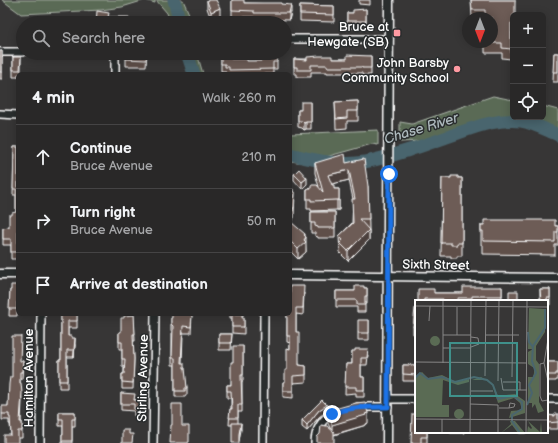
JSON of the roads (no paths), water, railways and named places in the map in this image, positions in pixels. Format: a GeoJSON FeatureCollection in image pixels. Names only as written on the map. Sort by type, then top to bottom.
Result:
{"type":"FeatureCollection","features":[{"type":"Feature","properties":{"kind":"street"},"geometry":{"type":"LineString","coordinates":[[388,443],[389,0]]}},
{"type":"Feature","properties":{"kind":"street"},"geometry":{"type":"LineString","coordinates":[[292,39],[389,39]]}},
{"type":"Feature","properties":{"kind":"street"},"geometry":{"type":"LineString","coordinates":[[0,52],[16,52]]}},
{"type":"Feature","properties":{"kind":"street"},"geometry":{"type":"LineString","coordinates":[[115,60],[115,72]]}},
{"type":"Feature","properties":{"kind":"street"},"geometry":{"type":"LineString","coordinates":[[0,114],[16,115]]}},
{"type":"Feature","properties":{"kind":"street"},"geometry":{"type":"LineString","coordinates":[[0,274],[16,274]]}},
{"type":"Feature","properties":{"kind":"street","name":"Sixth Street"},"geometry":{"type":"LineString","coordinates":[[292,275],[558,278]]}},
{"type":"Feature","properties":{"kind":"street","name":"Hamilton Avenue"},"geometry":{"type":"LineString","coordinates":[[40,443],[41,316]]}},
{"type":"Feature","properties":{"kind":"street","name":"Stirling Avenue"},"geometry":{"type":"LineString","coordinates":[[153,443],[155,316]]}},
{"type":"Feature","properties":{"kind":"street"},"geometry":{"type":"LineString","coordinates":[[263,443],[264,316]]}},
{"type":"Feature","properties":{"kind":"street"},"geometry":{"type":"LineString","coordinates":[[315,443],[316,433],[325,419],[332,414],[355,407],[415,399]]}},
{"type":"Feature","properties":{"kind":"waterway","name":"Chase River"},"geometry":{"type":"LineString","coordinates":[[174,0],[178,16]]}},
{"type":"Feature","properties":{"kind":"waterway","name":"Chase River"},"geometry":{"type":"LineString","coordinates":[[189,60],[193,72]]}},
{"type":"Feature","properties":{"kind":"waterway","name":"Chase River"},"geometry":{"type":"LineString","coordinates":[[292,154],[337,163],[365,162],[387,157],[476,127],[494,122],[512,120],[526,122],[558,135]]}},
{"type":"Feature","properties":{"kind":"place","name":"Bruce at Hewgate (SB)"},"geometry":{"type":"Point","coordinates":[397,33]}},
{"type":"Feature","properties":{"kind":"place","name":"John Barsby Community School"},"geometry":{"type":"Point","coordinates":[457,69]}}]}
